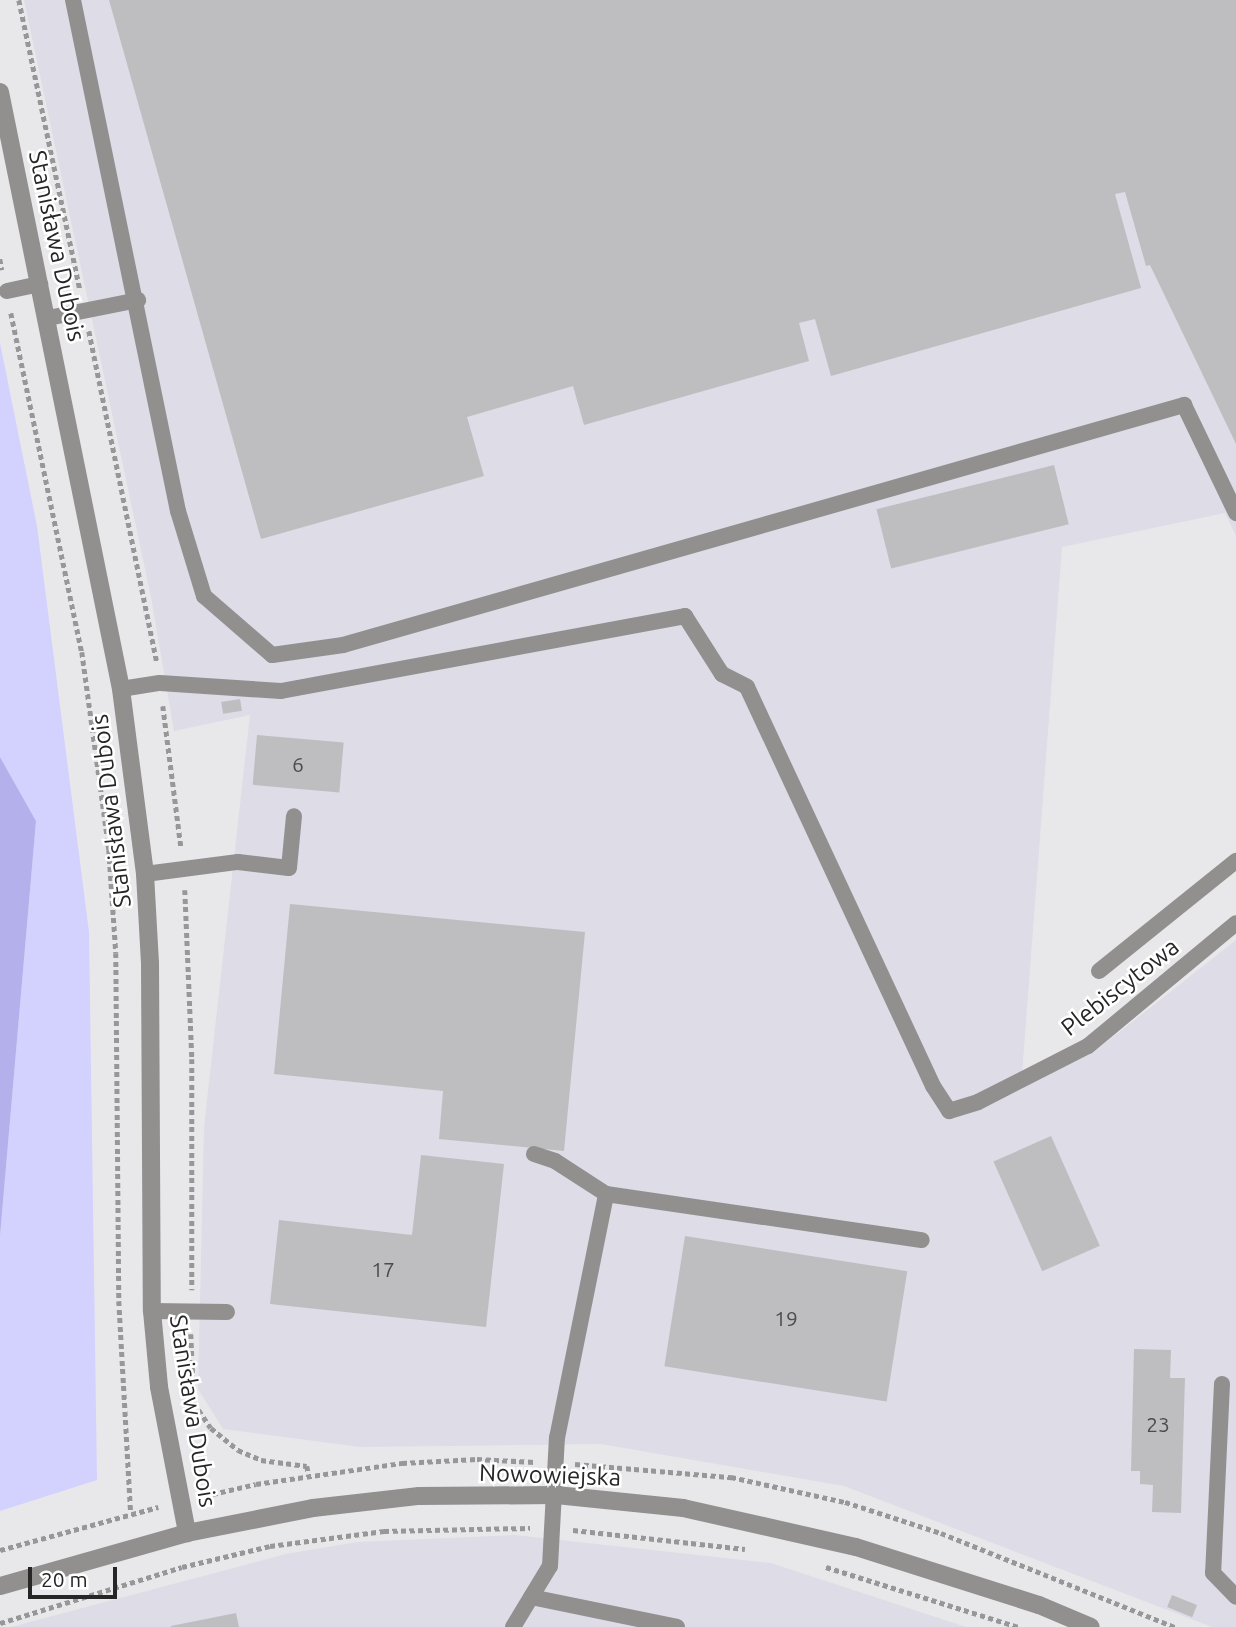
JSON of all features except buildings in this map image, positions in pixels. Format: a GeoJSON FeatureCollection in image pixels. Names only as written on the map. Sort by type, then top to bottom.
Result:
{"type":"FeatureCollection","features":[{"type":"Feature","properties":{"kind":"street","name":"Stanisława Dubois"},"geometry":{"type":"LineString","coordinates":[[0,92],[121,689],[145,874],[153,1113],[152,1311],[159,1387],[187,1533]]}},
{"type":"Feature","properties":{"kind":"street","name":"Nowowiejska"},"geometry":{"type":"LineString","coordinates":[[0,1586],[187,1533],[313,1508],[419,1496],[556,1495],[683,1508],[856,1547],[1091,1627]]}},
{"type":"Feature","properties":{"kind":"lane"},"geometry":{"type":"LineString","coordinates":[[73,0],[138,300],[178,511],[204,596],[272,654],[343,645],[1184,405],[1236,513]]}},
{"type":"Feature","properties":{"kind":"lane"},"geometry":{"type":"LineString","coordinates":[[7,291],[40,284]]}},
{"type":"Feature","properties":{"kind":"lane"},"geometry":{"type":"LineString","coordinates":[[47,318],[138,300]]}},
{"type":"Feature","properties":{"kind":"lane","name":"Plebiscytowa"},"geometry":{"type":"LineString","coordinates":[[121,689],[160,683],[281,691],[685,616],[722,674],[747,687],[927,1074],[949,1111],[978,1102],[1087,1046],[1236,923]]}},
{"type":"Feature","properties":{"kind":"lane"},"geometry":{"type":"LineString","coordinates":[[145,874],[238,862],[289,868],[294,816]]}},
{"type":"Feature","properties":{"kind":"lane"},"geometry":{"type":"LineString","coordinates":[[1099,971],[1236,860]]}},
{"type":"Feature","properties":{"kind":"lane"},"geometry":{"type":"LineString","coordinates":[[534,1153],[555,1161],[606,1194],[922,1240]]}},
{"type":"Feature","properties":{"kind":"lane"},"geometry":{"type":"LineString","coordinates":[[513,1627],[550,1566],[556,1495],[556,1438],[606,1194]]}},
{"type":"Feature","properties":{"kind":"lane"},"geometry":{"type":"LineString","coordinates":[[152,1311],[227,1311]]}},
{"type":"Feature","properties":{"kind":"lane"},"geometry":{"type":"LineString","coordinates":[[1222,1384],[1213,1573],[1236,1597]]}},
{"type":"Feature","properties":{"kind":"lane"},"geometry":{"type":"LineString","coordinates":[[531,1597],[677,1627]]}},
{"type":"Feature","properties":{"kind":"path"},"geometry":{"type":"LineString","coordinates":[[0,259],[82,652],[109,850],[116,953],[119,1301],[131,1513]]}},
{"type":"Feature","properties":{"kind":"path"},"geometry":{"type":"LineString","coordinates":[[0,1623],[182,1567],[271,1546],[409,1529],[553,1528],[749,1550]]}},
{"type":"Feature","properties":{"kind":"path"},"geometry":{"type":"LineString","coordinates":[[823,1566],[1019,1627]]}},
{"type":"Feature","properties":{"kind":"shaded area"},"geometry":{"type":"Polygon","coordinates":[[[24,0],[1236,0],[1236,536],[1225,513],[1062,547],[1021,1088],[1094,1052],[1236,940],[1236,1627],[1212,1627],[844,1486],[601,1444],[360,1447],[223,1429],[198,1389],[204,1127],[250,715],[174,731],[151,597],[24,0]]]}},
{"type":"Feature","properties":{"kind":"shaded area"},"geometry":{"type":"Polygon","coordinates":[[[0,343],[37,526],[89,932],[97,1480],[0,1511],[0,1236],[36,821],[0,757],[0,343]]]}},
{"type":"Feature","properties":{"kind":"shaded area"},"geometry":{"type":"Polygon","coordinates":[[[0,757],[36,821],[0,1236],[0,757]]]}},
{"type":"Feature","properties":{"kind":"shaded area"},"geometry":{"type":"Polygon","coordinates":[[[514,1535],[771,1563],[966,1627],[11,1627],[286,1554],[358,1542],[514,1535]]]}}]}
